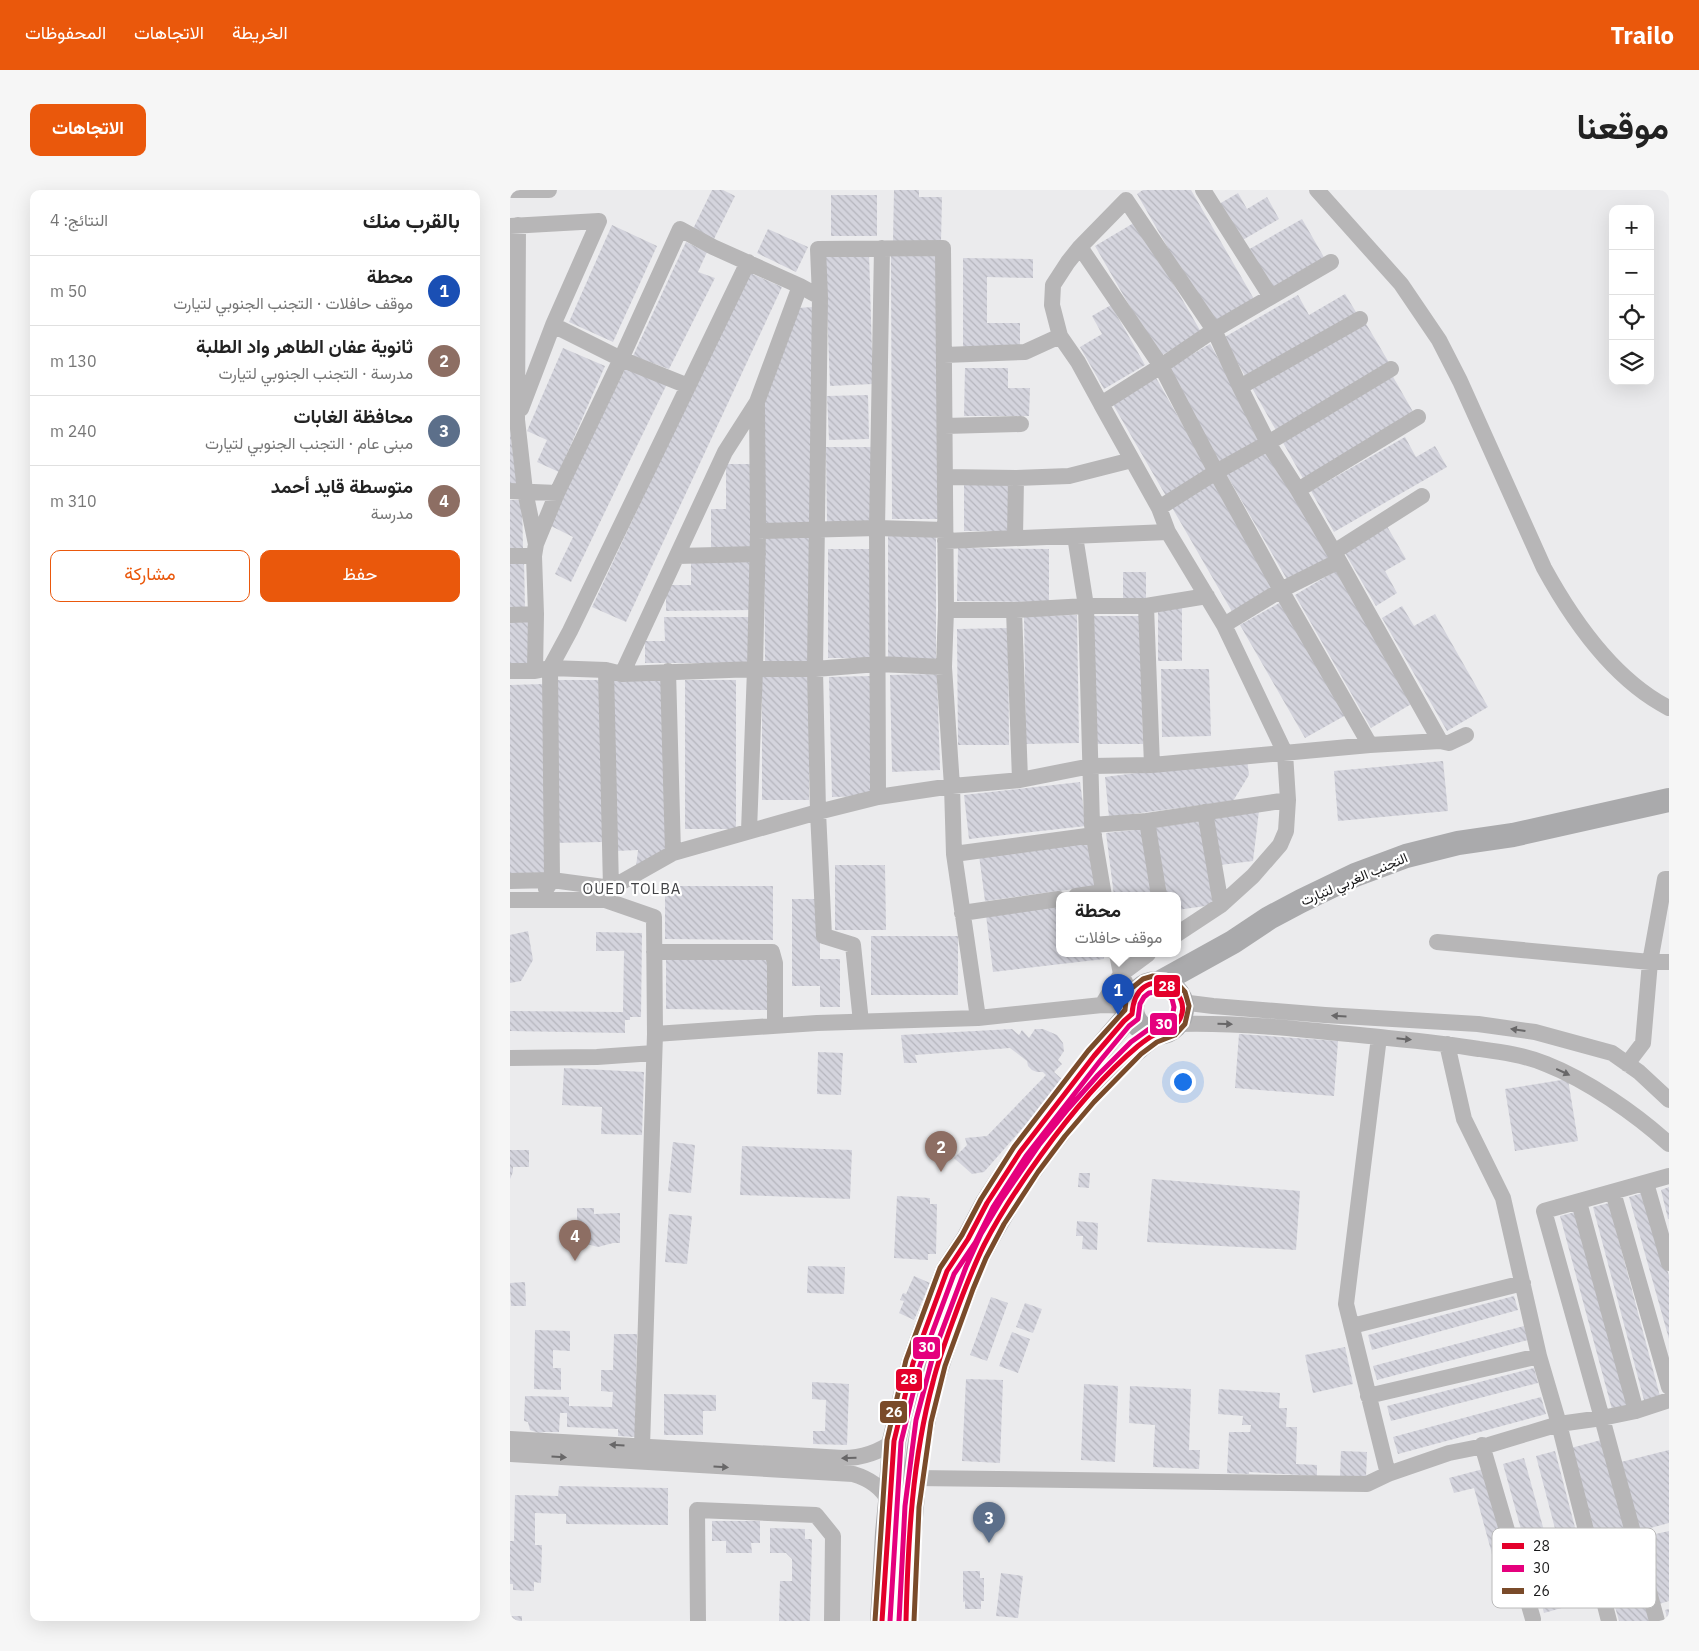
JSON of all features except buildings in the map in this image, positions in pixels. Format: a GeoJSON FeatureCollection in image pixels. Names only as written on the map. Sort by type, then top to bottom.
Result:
{"type":"FeatureCollection","features":[{"type":"Feature","properties":{"kind":"highway","name":"التجنب الغربي لتيارت"},"geometry":{"type":"LineString","coordinates":[[1513,835],[1669,800]]}},
{"type":"Feature","properties":{"kind":"highway","name":"التجنب الغربي لتيارت"},"geometry":{"type":"LineString","coordinates":[[1159,983],[1234,942],[1269,918],[1301,901],[1355,875],[1406,856],[1458,843],[1513,835],[1586,830],[1669,815]]}},
{"type":"Feature","properties":{"kind":"highway","name":"التجنب الغربي لتيارت"},"geometry":{"type":"LineString","coordinates":[[906,1621],[915,1478],[930,1392],[940,1356],[980,1254],[1020,1185],[1073,1113],[1114,1068],[1173,1014],[1234,942]]}},
{"type":"Feature","properties":{"kind":"highway"},"geometry":{"type":"LineString","coordinates":[[882,1621],[894,1442],[913,1363],[947,1271],[1020,1152],[1132,1006],[1137,992],[1143,986],[1151,983],[1159,983],[1171,987],[1173,1014],[1149,1032],[1138,1025],[1132,1006]]}},
{"type":"Feature","properties":{"kind":"street"},"geometry":{"type":"LineString","coordinates":[[510,190],[549,190]]}},
{"type":"Feature","properties":{"kind":"street"},"geometry":{"type":"LineString","coordinates":[[1203,190],[1270,297]]}},
{"type":"Feature","properties":{"kind":"street"},"geometry":{"type":"LineString","coordinates":[[1316,190],[1401,284],[1440,340],[1544,568],[1569,611],[1621,673],[1649,696],[1669,708]]}},
{"type":"Feature","properties":{"kind":"street"},"geometry":{"type":"LineString","coordinates":[[1181,931],[1220,906],[1253,876],[1280,845],[1286,831],[1288,800],[1285,753],[1224,625],[1168,532],[1159,508],[1078,362],[1060,336],[1052,305],[1053,284],[1080,247],[1126,200],[1214,330],[1268,443],[1298,490],[1440,741]]}},
{"type":"Feature","properties":{"kind":"street"},"geometry":{"type":"LineString","coordinates":[[513,420],[599,221],[514,226],[513,420],[518,491],[535,550],[536,614],[542,670],[552,880],[538,899]]}},
{"type":"Feature","properties":{"kind":"street"},"geometry":{"type":"LineString","coordinates":[[535,550],[557,493],[680,229],[713,247],[820,297]]}},
{"type":"Feature","properties":{"kind":"street"},"geometry":{"type":"LineString","coordinates":[[1080,247],[1161,366],[1216,472],[1281,590],[1370,745]]}},
{"type":"Feature","properties":{"kind":"street"},"geometry":{"type":"LineString","coordinates":[[878,797],[877,528],[882,248]]}},
{"type":"Feature","properties":{"kind":"street"},"geometry":{"type":"LineString","coordinates":[[862,1022],[853,945],[824,936],[818,812],[815,669],[820,297],[818,249],[943,248],[946,610],[944,667],[952,786],[954,854],[978,1018]]}},
{"type":"Feature","properties":{"kind":"street"},"geometry":{"type":"LineString","coordinates":[[542,670],[575,622],[748,262]]}},
{"type":"Feature","properties":{"kind":"street"},"geometry":{"type":"LineString","coordinates":[[1101,404],[1214,330],[1332,262]]}},
{"type":"Feature","properties":{"kind":"street"},"geometry":{"type":"LineString","coordinates":[[608,894],[614,672],[678,556],[725,452],[757,402],[800,286]]}},
{"type":"Feature","properties":{"kind":"street"},"geometry":{"type":"LineString","coordinates":[[1240,387],[1360,319]]}},
{"type":"Feature","properties":{"kind":"street"},"geometry":{"type":"LineString","coordinates":[[553,325],[621,359],[688,386]]}},
{"type":"Feature","properties":{"kind":"street"},"geometry":{"type":"LineString","coordinates":[[944,355],[1025,352],[1060,336]]}},
{"type":"Feature","properties":{"kind":"street"},"geometry":{"type":"LineString","coordinates":[[1159,508],[1216,472],[1391,369]]}},
{"type":"Feature","properties":{"kind":"street"},"geometry":{"type":"LineString","coordinates":[[749,831],[758,554],[757,402]]}},
{"type":"Feature","properties":{"kind":"street"},"geometry":{"type":"LineString","coordinates":[[1298,490],[1418,417]]}},
{"type":"Feature","properties":{"kind":"street"},"geometry":{"type":"LineString","coordinates":[[945,426],[1021,424]]}},
{"type":"Feature","properties":{"kind":"street"},"geometry":{"type":"LineString","coordinates":[[945,477],[1016,478],[1069,476],[1132,460]]}},
{"type":"Feature","properties":{"kind":"street"},"geometry":{"type":"LineString","coordinates":[[1015,538],[1016,478]]}},
{"type":"Feature","properties":{"kind":"street"},"geometry":{"type":"LineString","coordinates":[[518,491],[557,493]]}},
{"type":"Feature","properties":{"kind":"street"},"geometry":{"type":"LineString","coordinates":[[1224,625],[1336,556],[1422,496]]}},
{"type":"Feature","properties":{"kind":"street"},"geometry":{"type":"LineString","coordinates":[[758,530],[877,528],[945,535],[1015,538],[1168,532]]}},
{"type":"Feature","properties":{"kind":"street"},"geometry":{"type":"LineString","coordinates":[[1075,536],[1086,606],[1093,830],[1103,892]]}},
{"type":"Feature","properties":{"kind":"street"},"geometry":{"type":"LineString","coordinates":[[510,556],[535,550]]}},
{"type":"Feature","properties":{"kind":"street"},"geometry":{"type":"LineString","coordinates":[[678,556],[758,554]]}},
{"type":"Feature","properties":{"kind":"street"},"geometry":{"type":"LineString","coordinates":[[946,610],[1146,606],[1207,596]]}},
{"type":"Feature","properties":{"kind":"street"},"geometry":{"type":"LineString","coordinates":[[1146,606],[1152,765]]}},
{"type":"Feature","properties":{"kind":"street"},"geometry":{"type":"LineString","coordinates":[[1014,610],[1020,780]]}},
{"type":"Feature","properties":{"kind":"street"},"geometry":{"type":"LineString","coordinates":[[510,615],[536,614]]}},
{"type":"Feature","properties":{"kind":"street"},"geometry":{"type":"LineString","coordinates":[[510,671],[614,672],[815,669],[878,664],[944,667]]}},
{"type":"Feature","properties":{"kind":"street"},"geometry":{"type":"LineString","coordinates":[[668,671],[673,853]]}},
{"type":"Feature","properties":{"kind":"street"},"geometry":{"type":"LineString","coordinates":[[510,900],[608,894],[673,853],[878,797],[952,786],[1020,780],[1090,766],[1152,765],[1370,745],[1449,742],[1466,734]]}},
{"type":"Feature","properties":{"kind":"street"},"geometry":{"type":"LineString","coordinates":[[954,854],[1147,820],[1288,800]]}},
{"type":"Feature","properties":{"kind":"street"},"geometry":{"type":"LineString","coordinates":[[1205,812],[1220,906]]}},
{"type":"Feature","properties":{"kind":"street"},"geometry":{"type":"LineString","coordinates":[[1147,820],[1158,892]]}},
{"type":"Feature","properties":{"kind":"street"},"geometry":{"type":"LineString","coordinates":[[1628,1064],[1643,1043],[1650,962],[1665,879],[1669,880]]}},
{"type":"Feature","properties":{"kind":"street"},"geometry":{"type":"LineString","coordinates":[[510,882],[552,880],[608,894],[654,917],[655,1034],[642,1447]]}},
{"type":"Feature","properties":{"kind":"street"},"geometry":{"type":"LineString","coordinates":[[962,913],[1056,899]]}},
{"type":"Feature","properties":{"kind":"street"},"geometry":{"type":"LineString","coordinates":[[1437,942],[1650,962],[1669,962]]}},
{"type":"Feature","properties":{"kind":"street"},"geometry":{"type":"LineString","coordinates":[[654,952],[772,952],[775,963],[776,1026]]}},
{"type":"Feature","properties":{"kind":"street"},"geometry":{"type":"LineString","coordinates":[[655,1034],[776,1026],[978,1018],[1102,1005],[1132,1006],[1121,974],[1118,957]]}},
{"type":"Feature","properties":{"kind":"street"},"geometry":{"type":"LineString","coordinates":[[1102,1005],[1121,974],[1144,957]]}},
{"type":"Feature","properties":{"kind":"street"},"geometry":{"type":"LineString","coordinates":[[1173,1014],[1213,1006],[1478,1024],[1535,1032],[1612,1053],[1639,1072],[1669,1100]]}},
{"type":"Feature","properties":{"kind":"street"},"geometry":{"type":"LineString","coordinates":[[1173,1014],[1194,1022],[1378,1037],[1511,1053],[1546,1064],[1577,1078],[1605,1094],[1669,1144]]}},
{"type":"Feature","properties":{"kind":"street"},"geometry":{"type":"LineString","coordinates":[[1378,1037],[1346,1304],[1388,1474]]}},
{"type":"Feature","properties":{"kind":"street"},"geometry":{"type":"LineString","coordinates":[[1447,1044],[1464,1119],[1503,1198],[1539,1356],[1559,1424],[1585,1528]]}},
{"type":"Feature","properties":{"kind":"street"},"geometry":{"type":"LineString","coordinates":[[510,1058],[597,1057],[654,1053]]}},
{"type":"Feature","properties":{"kind":"street"},"geometry":{"type":"LineString","coordinates":[[1632,1528],[1544,1212],[1669,1176]]}},
{"type":"Feature","properties":{"kind":"street"},"geometry":{"type":"LineString","coordinates":[[1646,1183],[1669,1263]]}},
{"type":"Feature","properties":{"kind":"street"},"geometry":{"type":"LineString","coordinates":[[1613,1192],[1669,1387]]}},
{"type":"Feature","properties":{"kind":"street"},"geometry":{"type":"LineString","coordinates":[[1579,1202],[1636,1411]]}},
{"type":"Feature","properties":{"kind":"street"},"geometry":{"type":"LineString","coordinates":[[1352,1326],[1523,1284]]}},
{"type":"Feature","properties":{"kind":"street"},"geometry":{"type":"LineString","coordinates":[[1368,1396],[1539,1356]]}},
{"type":"Feature","properties":{"kind":"street"},"geometry":{"type":"LineString","coordinates":[[915,1478],[1367,1484],[1388,1474],[1449,1453],[1482,1446],[1559,1424],[1636,1411],[1669,1400]]}},
{"type":"Feature","properties":{"kind":"street"},"geometry":{"type":"LineString","coordinates":[[510,1439],[850,1458],[873,1454],[894,1442]]}},
{"type":"Feature","properties":{"kind":"street"},"geometry":{"type":"LineString","coordinates":[[1482,1446],[1506,1528]]}},
{"type":"Feature","properties":{"kind":"street"},"geometry":{"type":"LineString","coordinates":[[510,1454],[853,1474],[875,1484],[890,1502]]}},
{"type":"Feature","properties":{"kind":"street"},"geometry":{"type":"LineString","coordinates":[[698,1621],[697,1510],[816,1515],[833,1536],[832,1621]]}},
{"type":"Feature","properties":{"kind":"street"},"geometry":{"type":"LineString","coordinates":[[1530,1608],[1533,1619]]}},
{"type":"Feature","properties":{"kind":"street"},"geometry":{"type":"LineString","coordinates":[[1606,1608],[1609,1621]]}},
{"type":"Feature","properties":{"kind":"street"},"geometry":{"type":"LineString","coordinates":[[1653,1608],[1657,1621]]}},
{"type":"Feature","properties":{"kind":"transit line","name":"26"},"geometry":{"type":"LineString","coordinates":[[875,1621],[887,1440],[906,1360],[940,1268],[962,1235],[981,1199],[1014,1147],[1088,1051],[1125,1010],[1126,1000],[1132,988],[1143,979],[1153,976],[1166,977],[1176,982],[1185,992],[1189,1006],[1185,1024],[1175,1035],[1157,1042],[1141,1054],[1094,1102],[1065,1136],[1038,1172],[1004,1224],[986,1258],[973,1289],[945,1366],[931,1422],[919,1507],[914,1621]]}},
{"type":"Feature","properties":{"kind":"transit line","name":"28"},"geometry":{"type":"LineString","coordinates":[[882,1621],[894,1441],[913,1363],[947,1271],[1020,1152],[1094,1056],[1132,1014],[1136,997],[1144,987],[1154,983],[1165,985],[1181,999],[1183,1010],[1178,1022],[1173,1027],[1152,1036],[1124,1058],[1074,1112],[1025,1177],[1011,1199],[984,1245],[970,1276],[938,1363],[920,1441],[912,1501],[906,1621]]}},
{"type":"Feature","properties":{"kind":"transit line","name":"30"},"geometry":{"type":"LineString","coordinates":[[890,1621],[901,1442],[920,1365],[954,1274],[975,1243],[993,1207],[1026,1156],[1100,1061],[1129,1026],[1138,1019],[1140,1004],[1144,997],[1149,993],[1162,991],[1172,999],[1174,1007],[1172,1018],[1166,1023],[1149,1029],[1131,1042],[1068,1109],[1039,1145],[1002,1199],[981,1234],[966,1267],[934,1352],[916,1420],[905,1506],[899,1621]]}},
{"type":"Feature","properties":{"kind":"place","name":"محطة"},"geometry":{"type":"Point","coordinates":[1118,1015]}},
{"type":"Feature","properties":{"kind":"place","name":"ثانوية عفان الطاهر واد الطلبة"},"geometry":{"type":"Point","coordinates":[941,1172]}},
{"type":"Feature","properties":{"kind":"place","name":"متوسطة قايد أحمد"},"geometry":{"type":"Point","coordinates":[575,1261]}},
{"type":"Feature","properties":{"kind":"place","name":"محافظة الغابات"},"geometry":{"type":"Point","coordinates":[989,1543]}},
{"type":"Feature","properties":{"kind":"district","name":"OUED TOLBA"},"geometry":{"type":"Point","coordinates":[632,889]}}]}
